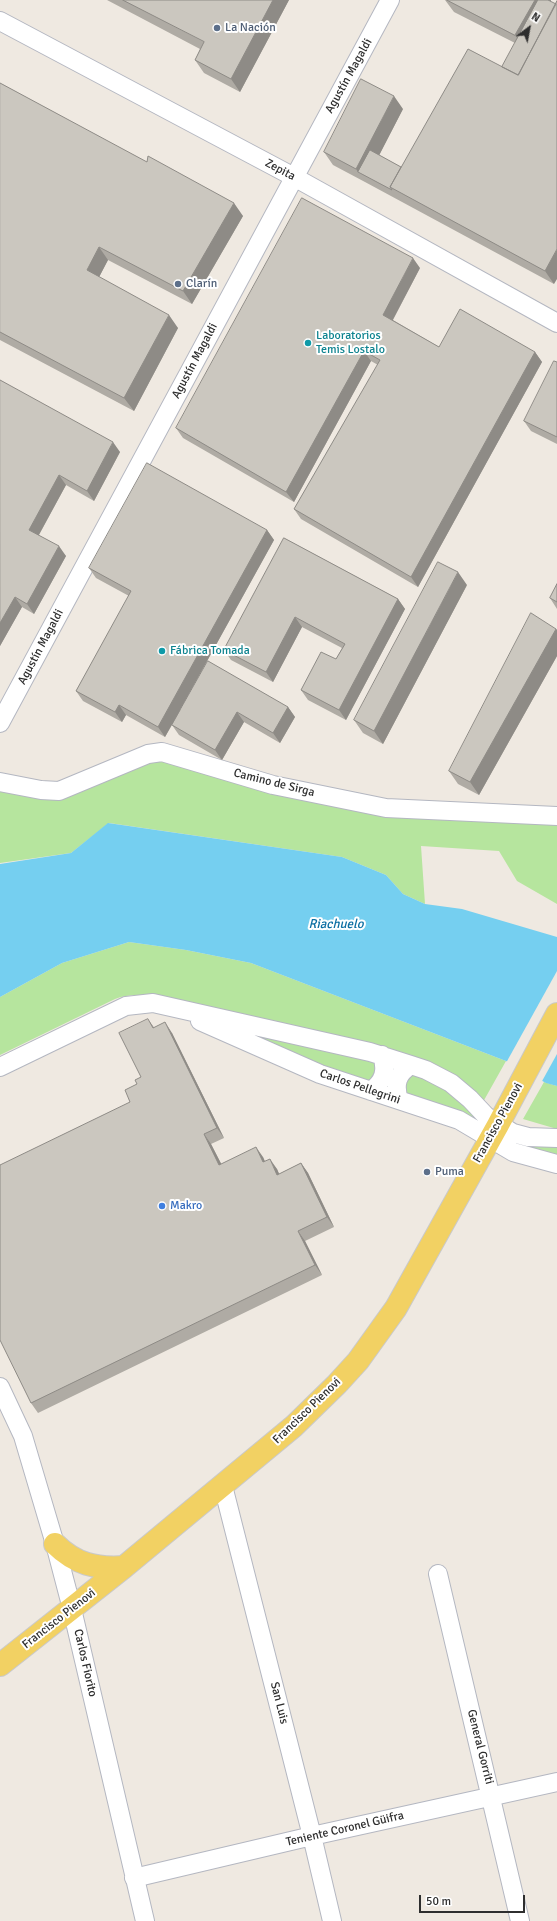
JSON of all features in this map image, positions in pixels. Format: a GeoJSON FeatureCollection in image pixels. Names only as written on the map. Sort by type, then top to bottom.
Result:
{"type":"FeatureCollection","features":[{"type":"Feature","properties":{"kind":"main road","name":"Francisco Pienovi"},"geometry":{"type":"LineString","coordinates":[[0,1665],[124,1568],[223,1486],[314,1407],[337,1384],[376,1337],[396,1308],[423,1262],[557,1014]]}},
{"type":"Feature","properties":{"kind":"main road"},"geometry":{"type":"LineString","coordinates":[[55,1544],[63,1552],[84,1564],[107,1568],[124,1568]]}},
{"type":"Feature","properties":{"kind":"street","name":"Agustín Magaldi"},"geometry":{"type":"LineString","coordinates":[[2,713],[390,0]]}},
{"type":"Feature","properties":{"kind":"street","name":"Zepita"},"geometry":{"type":"LineString","coordinates":[[0,21],[294,177],[557,323]]}},
{"type":"Feature","properties":{"kind":"street","name":"Camino de Sirga"},"geometry":{"type":"LineString","coordinates":[[0,782],[41,790],[59,791],[148,754],[162,752],[272,785],[386,808],[557,816]]}},
{"type":"Feature","properties":{"kind":"street","name":"Carlos Pellegrini"},"geometry":{"type":"LineString","coordinates":[[0,1067],[126,1006],[144,1003],[163,1004],[382,1055],[426,1070],[450,1083],[513,1152],[557,1164]]}},
{"type":"Feature","properties":{"kind":"street","name":"Carlos Pellegrini"},"geometry":{"type":"LineString","coordinates":[[163,1004],[320,1074],[494,1132],[520,1136],[557,1138]]}},
{"type":"Feature","properties":{"kind":"street"},"geometry":{"type":"LineString","coordinates":[[371,1091],[379,1085],[384,1076],[385,1065],[382,1055]]}},
{"type":"Feature","properties":{"kind":"street"},"geometry":{"type":"LineString","coordinates":[[399,1100],[396,1090],[397,1080],[402,1070],[411,1064]]}},
{"type":"Feature","properties":{"kind":"street","name":"Carlos Fiorito"},"geometry":{"type":"LineString","coordinates":[[0,1387],[23,1436],[55,1544],[72,1609],[145,1921]]}},
{"type":"Feature","properties":{"kind":"street","name":"San Luis"},"geometry":{"type":"LineString","coordinates":[[223,1486],[312,1836],[332,1921]]}},
{"type":"Feature","properties":{"kind":"street","name":"General Gorriti"},"geometry":{"type":"LineString","coordinates":[[438,1574],[492,1797],[520,1921]]}},
{"type":"Feature","properties":{"kind":"street","name":"Teniente Coronel Güifra"},"geometry":{"type":"LineString","coordinates":[[134,1878],[312,1836],[557,1782]]}},
{"type":"Feature","properties":{"kind":"green space"},"geometry":{"type":"Polygon","coordinates":[[[156,759],[269,792],[557,823],[557,904],[517,881],[499,851],[421,846],[425,904],[403,894],[386,875],[342,857],[109,823],[71,853],[0,863],[0,789],[16,793],[156,759]]]}},
{"type":"Feature","properties":{"kind":"green space"},"geometry":{"type":"Polygon","coordinates":[[[129,942],[186,950],[251,963],[506,1061],[483,1102],[457,1078],[178,1001],[154,996],[138,995],[115,999],[0,1055],[0,997],[62,963],[129,942]]]}},
{"type":"Feature","properties":{"kind":"green space"},"geometry":{"type":"Polygon","coordinates":[[[163,1004],[411,1065],[487,1116],[557,1138],[557,1164],[163,1004]]]}},
{"type":"Feature","properties":{"kind":"green space"},"geometry":{"type":"Polygon","coordinates":[[[544,1082],[557,1086],[557,1129],[523,1119],[544,1082]]]}},
{"type":"Feature","properties":{"kind":"water","name":"Riachuelo"},"geometry":{"type":"Polygon","coordinates":[[[108,823],[342,857],[386,875],[403,894],[425,904],[462,909],[557,937],[557,1086],[546,1083],[506,1061],[251,963],[186,950],[129,942],[62,963],[0,997],[0,864],[71,853],[108,823]]]}},
{"type":"Feature","properties":{"kind":"pier"},"geometry":{"type":"Polygon","coordinates":[[[557,971],[557,1054],[541,1083],[506,1063],[557,971]]]}},
{"type":"Feature","properties":{"kind":"building","name":"La Nación"},"geometry":{"type":"Polygon","coordinates":[[[123,0],[273,0],[231,79],[195,60],[204,42],[123,0]]]}},
{"type":"Feature","properties":{"kind":"building"},"geometry":{"type":"Polygon","coordinates":[[[447,0],[535,0],[515,35],[447,0]]]}},
{"type":"Feature","properties":{"kind":"building"},"geometry":{"type":"Polygon","coordinates":[[[538,0],[548,0],[556,4],[518,75],[502,67],[538,0]]]}},
{"type":"Feature","properties":{"kind":"building"},"geometry":{"type":"Polygon","coordinates":[[[557,1],[557,249],[545,271],[390,187],[468,49],[518,75],[557,1]]]}},
{"type":"Feature","properties":{"kind":"building"},"geometry":{"type":"Polygon","coordinates":[[[361,79],[394,96],[356,169],[324,152],[361,79]]]}},
{"type":"Feature","properties":{"kind":"building"},"geometry":{"type":"Polygon","coordinates":[[[0,83],[147,162],[148,156],[234,203],[183,291],[99,247],[87,270],[169,315],[124,398],[0,332],[0,83]]]}},
{"type":"Feature","properties":{"kind":"building"},"geometry":{"type":"Polygon","coordinates":[[[370,150],[401,167],[390,187],[392,190],[358,172],[370,150]]]}},
{"type":"Feature","properties":{"kind":"building"},"geometry":{"type":"Polygon","coordinates":[[[302,198],[413,258],[383,315],[439,347],[460,309],[535,352],[411,577],[294,509],[380,360],[364,351],[286,492],[176,428],[302,198]]]}},
{"type":"Feature","properties":{"kind":"building"},"geometry":{"type":"Polygon","coordinates":[[[554,361],[557,362],[557,437],[524,421],[554,361]]]}},
{"type":"Feature","properties":{"kind":"building"},"geometry":{"type":"Polygon","coordinates":[[[0,380],[113,442],[87,491],[59,475],[29,530],[59,546],[27,604],[15,597],[0,623],[0,380]]]}},
{"type":"Feature","properties":{"kind":"building","name":"Fábrica Tomada"},"geometry":{"type":"Polygon","coordinates":[[[147,463],[267,530],[158,727],[119,705],[115,712],[76,691],[131,591],[89,568],[147,463]]]}},
{"type":"Feature","properties":{"kind":"building"},"geometry":{"type":"Polygon","coordinates":[[[284,538],[398,599],[339,710],[301,690],[321,652],[336,659],[345,644],[295,617],[266,672],[224,650],[284,538]]]}},
{"type":"Feature","properties":{"kind":"building"},"geometry":{"type":"Polygon","coordinates":[[[438,562],[458,572],[374,731],[354,720],[438,562]]]}},
{"type":"Feature","properties":{"kind":"building"},"geometry":{"type":"Polygon","coordinates":[[[557,584],[557,602],[550,598],[557,584]]]}},
{"type":"Feature","properties":{"kind":"building"},"geometry":{"type":"Polygon","coordinates":[[[531,613],[556,629],[470,782],[449,771],[531,613]]]}},
{"type":"Feature","properties":{"kind":"building"},"geometry":{"type":"Polygon","coordinates":[[[208,661],[288,707],[273,733],[237,712],[215,750],[172,725],[208,661]]]}},
{"type":"Feature","properties":{"kind":"building","name":"Makro"},"geometry":{"type":"Polygon","coordinates":[[[148,1019],[153,1028],[165,1022],[217,1128],[204,1134],[219,1165],[256,1147],[263,1162],[270,1159],[277,1175],[301,1163],[327,1217],[298,1231],[315,1265],[31,1403],[0,1340],[0,1165],[130,1102],[125,1090],[137,1084],[135,1080],[141,1077],[119,1033],[148,1019]]]}},
{"type":"Feature","properties":{"kind":"place","name":"La Nación"},"geometry":{"type":"Point","coordinates":[217,28]}},
{"type":"Feature","properties":{"kind":"place","name":"Clarín"},"geometry":{"type":"Point","coordinates":[178,284]}},
{"type":"Feature","properties":{"kind":"place","name":"Laboratorios Temis Lostalo"},"geometry":{"type":"Point","coordinates":[308,343]}},
{"type":"Feature","properties":{"kind":"place","name":"Fábrica Tomada"},"geometry":{"type":"Point","coordinates":[162,651]}},
{"type":"Feature","properties":{"kind":"place","name":"Puma"},"geometry":{"type":"Point","coordinates":[427,1172]}},
{"type":"Feature","properties":{"kind":"place","name":"Makro"},"geometry":{"type":"Point","coordinates":[162,1206]}}]}
